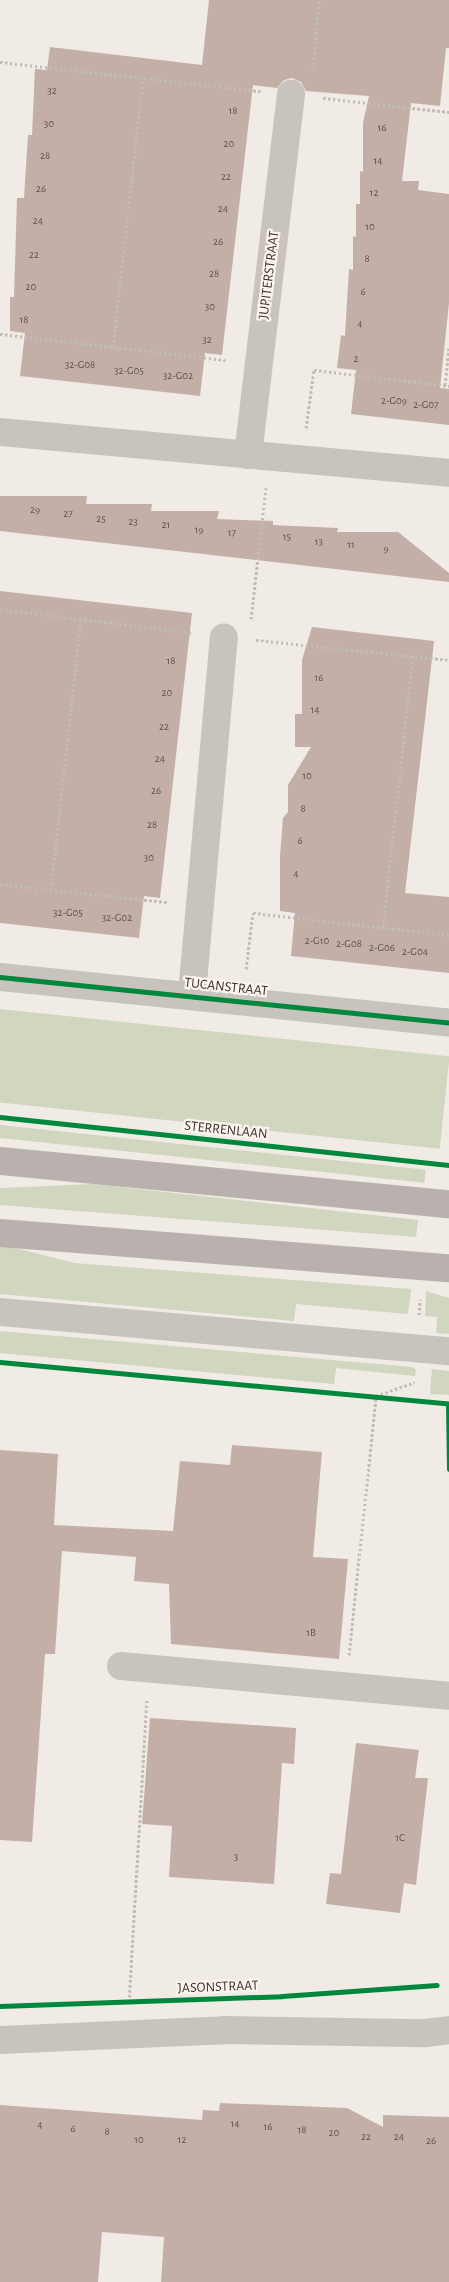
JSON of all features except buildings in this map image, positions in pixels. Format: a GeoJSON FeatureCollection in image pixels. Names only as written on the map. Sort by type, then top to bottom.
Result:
{"type":"FeatureCollection","features":[{"type":"Feature","properties":{"kind":"main road"},"geometry":{"type":"LineString","coordinates":[[0,1161],[449,1204]]}},
{"type":"Feature","properties":{"kind":"main road"},"geometry":{"type":"LineString","coordinates":[[0,1232],[449,1268]]}},
{"type":"Feature","properties":{"kind":"street","name":"JUPITERSTRAAT"},"geometry":{"type":"LineString","coordinates":[[259,456],[258,364],[301,96]]}},
{"type":"Feature","properties":{"kind":"street"},"geometry":{"type":"LineString","coordinates":[[0,432],[449,473]]}},
{"type":"Feature","properties":{"kind":"street","name":"TUCANSTRAAT"},"geometry":{"type":"LineString","coordinates":[[192,994],[224,637]]}},
{"type":"Feature","properties":{"kind":"street","name":"TUCANSTRAAT"},"geometry":{"type":"LineString","coordinates":[[0,977],[192,994],[449,1023]]}},
{"type":"Feature","properties":{"kind":"street"},"geometry":{"type":"LineString","coordinates":[[0,1312],[438,1350]]}},
{"type":"Feature","properties":{"kind":"street"},"geometry":{"type":"LineString","coordinates":[[121,1666],[449,1696]]}},
{"type":"Feature","properties":{"kind":"street"},"geometry":{"type":"LineString","coordinates":[[0,2040],[224,2030],[425,2032],[449,2030]]}},
{"type":"Feature","properties":{"kind":"path"},"geometry":{"type":"LineString","coordinates":[[301,96],[319,0]]}},
{"type":"Feature","properties":{"kind":"path"},"geometry":{"type":"LineString","coordinates":[[0,62],[449,112]]}},
{"type":"Feature","properties":{"kind":"path"},"geometry":{"type":"LineString","coordinates":[[113,347],[143,78]]}},
{"type":"Feature","properties":{"kind":"path"},"geometry":{"type":"LineString","coordinates":[[0,334],[258,364]]}},
{"type":"Feature","properties":{"kind":"path"},"geometry":{"type":"LineString","coordinates":[[302,460],[314,370],[447,385],[449,348]]}},
{"type":"Feature","properties":{"kind":"path"},"geometry":{"type":"LineString","coordinates":[[250,629],[259,456]]}},
{"type":"Feature","properties":{"kind":"path"},"geometry":{"type":"LineString","coordinates":[[51,890],[82,619]]}},
{"type":"Feature","properties":{"kind":"path"},"geometry":{"type":"LineString","coordinates":[[383,927],[413,656]]}},
{"type":"Feature","properties":{"kind":"path"},"geometry":{"type":"LineString","coordinates":[[0,884],[200,906]]}},
{"type":"Feature","properties":{"kind":"path"},"geometry":{"type":"LineString","coordinates":[[242,1000],[253,913],[449,935]]}},
{"type":"Feature","properties":{"kind":"path"},"geometry":{"type":"LineString","coordinates":[[376,1396],[425,1379],[438,1350],[418,1322],[422,1266]]}},
{"type":"Feature","properties":{"kind":"path"},"geometry":{"type":"LineString","coordinates":[[366,1395],[394,1398]]}},
{"type":"Feature","properties":{"kind":"path"},"geometry":{"type":"LineString","coordinates":[[346,1687],[376,1396]]}},
{"type":"Feature","properties":{"kind":"path"},"geometry":{"type":"LineString","coordinates":[[129,2002],[149,1668]]}},
{"type":"Feature","properties":{"kind":"path"},"geometry":{"type":"LineString","coordinates":[[119,2002],[138,2001]]}},
{"type":"Feature","properties":{"kind":"green space"},"geometry":{"type":"Polygon","coordinates":[[[0,1009],[449,1056],[440,1149],[0,1103],[0,1009]]]}},
{"type":"Feature","properties":{"kind":"green space"},"geometry":{"type":"Polygon","coordinates":[[[0,1125],[426,1170],[424,1183],[0,1138],[0,1125]]]}},
{"type":"Feature","properties":{"kind":"green space"},"geometry":{"type":"Polygon","coordinates":[[[93,1184],[418,1220],[416,1237],[0,1205],[0,1188],[93,1184]]]}},
{"type":"Feature","properties":{"kind":"green space"},"geometry":{"type":"Polygon","coordinates":[[[0,1244],[74,1263],[411,1289],[408,1314],[296,1304],[294,1321],[0,1294],[0,1244]]]}},
{"type":"Feature","properties":{"kind":"green space"},"geometry":{"type":"Polygon","coordinates":[[[426,1291],[449,1298],[449,1334],[436,1333],[437,1317],[425,1316],[426,1291]]]}},
{"type":"Feature","properties":{"kind":"green space"},"geometry":{"type":"Polygon","coordinates":[[[0,1331],[413,1367],[416,1370],[415,1376],[336,1368],[334,1384],[0,1353],[0,1331]]]}},
{"type":"Feature","properties":{"kind":"green space"},"geometry":{"type":"Polygon","coordinates":[[[432,1369],[449,1371],[449,1395],[430,1394],[432,1369]]]}},
{"type":"Feature","properties":{"kind":"cycle path"},"geometry":{"type":"LineString","coordinates":[[0,977],[449,1023]]}},
{"type":"Feature","properties":{"kind":"cycle path","name":"STERRENLAAN"},"geometry":{"type":"LineString","coordinates":[[0,1117],[449,1165]]}},
{"type":"Feature","properties":{"kind":"cycle path"},"geometry":{"type":"LineString","coordinates":[[0,1362],[449,1404]]}},
{"type":"Feature","properties":{"kind":"cycle path"},"geometry":{"type":"LineString","coordinates":[[448,1404],[449,1469]]}},
{"type":"Feature","properties":{"kind":"cycle path","name":"JASONSTRAAT"},"geometry":{"type":"LineString","coordinates":[[0,2006],[282,1996],[437,1985]]}}]}
